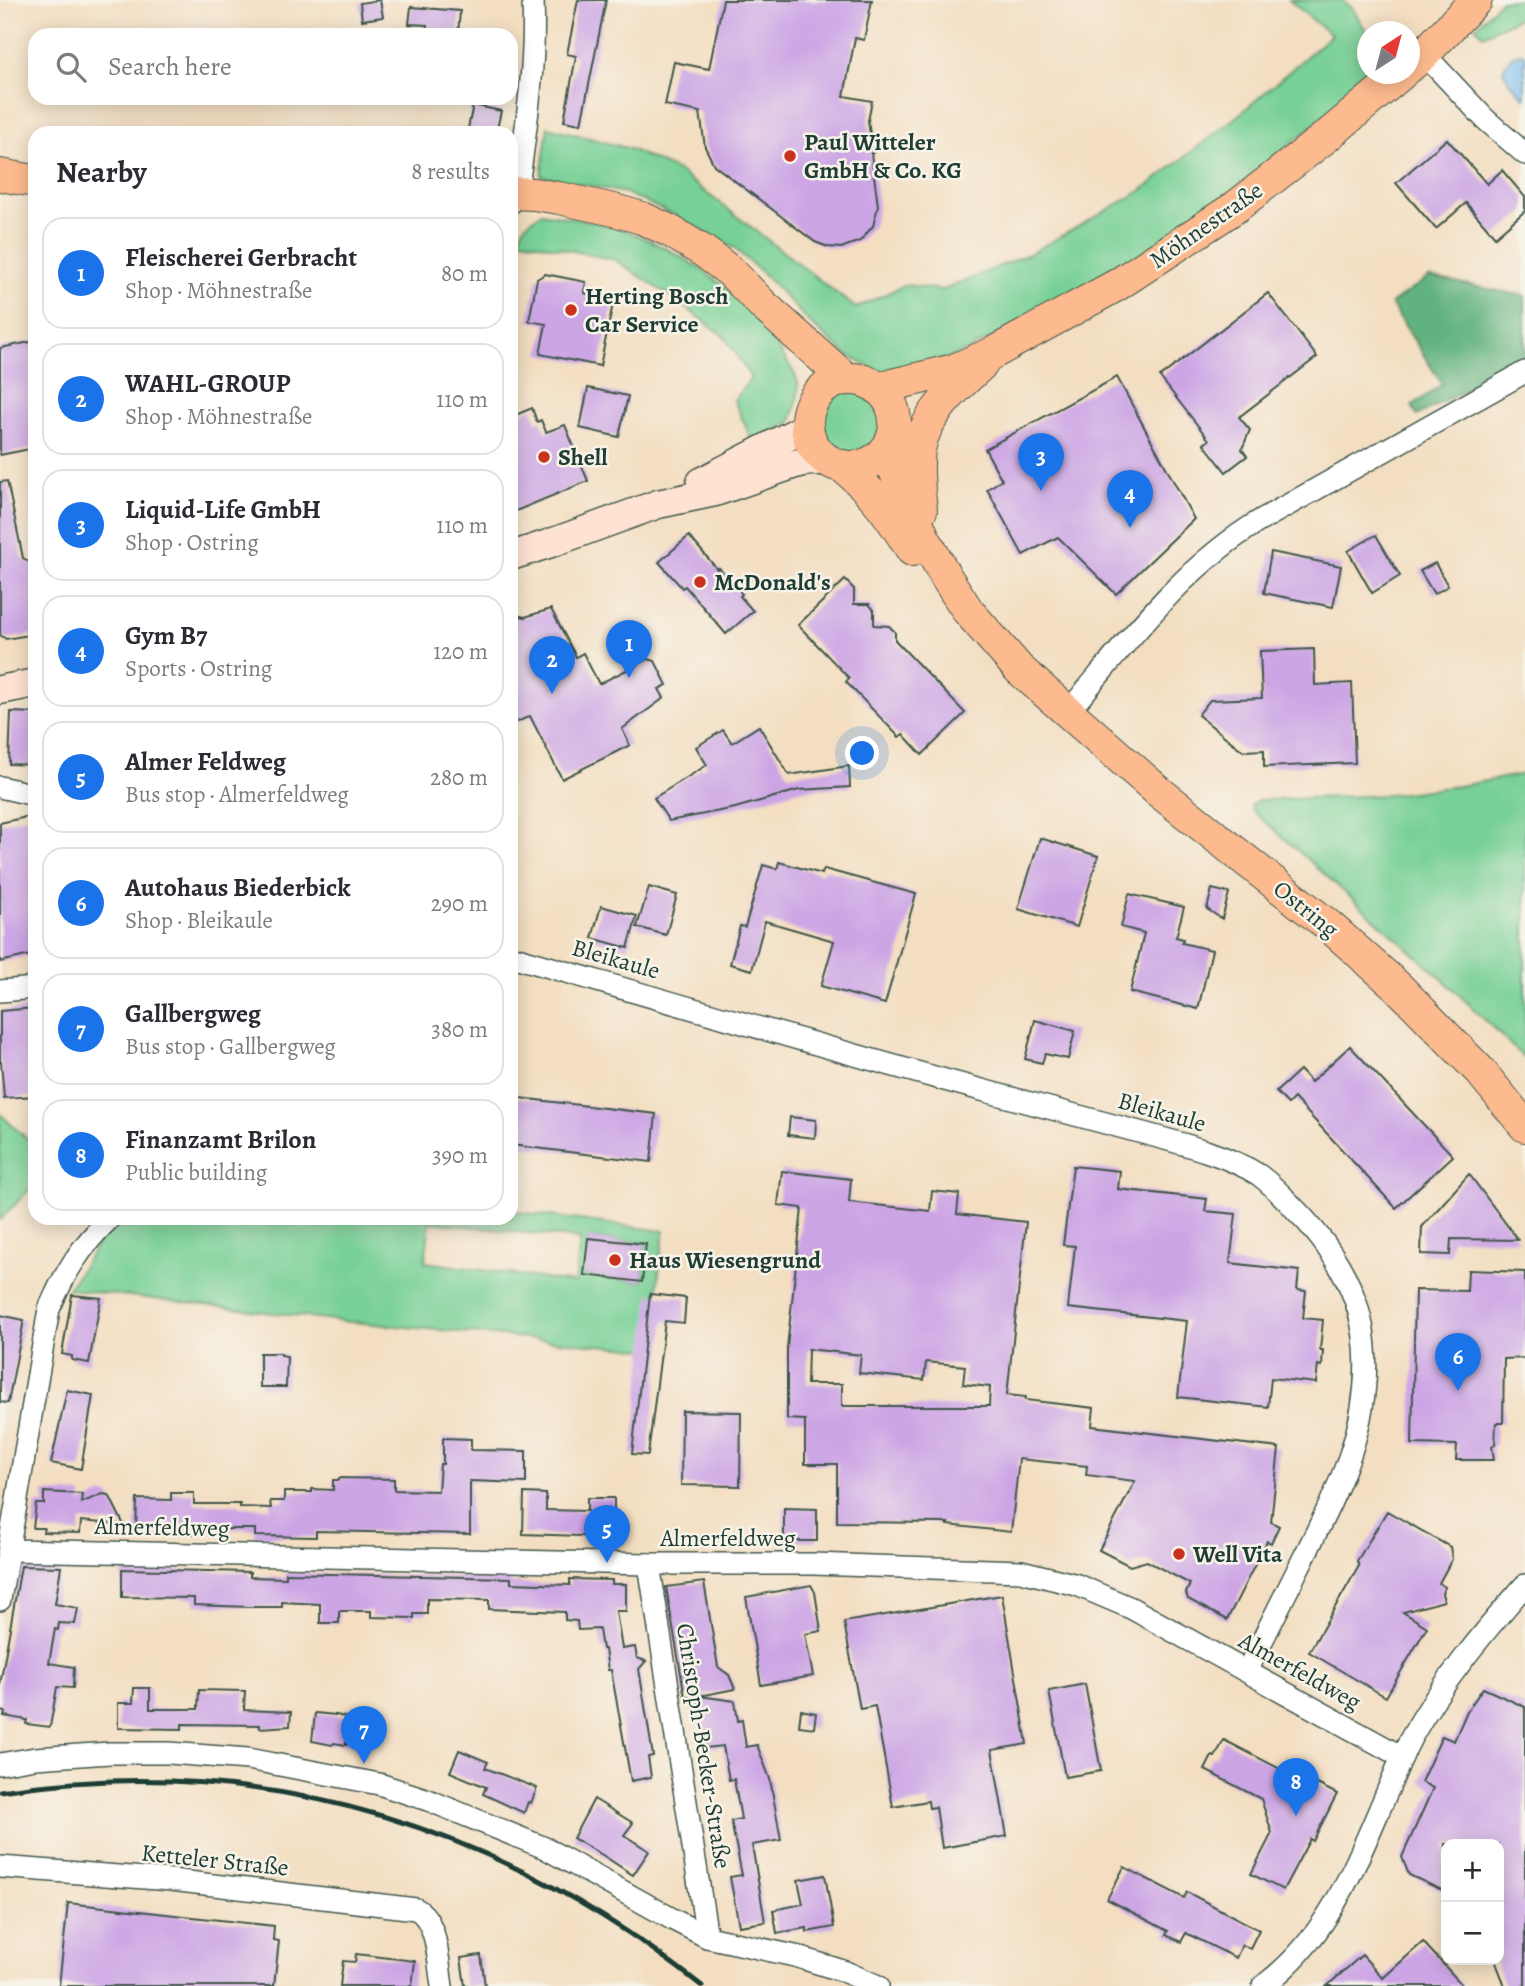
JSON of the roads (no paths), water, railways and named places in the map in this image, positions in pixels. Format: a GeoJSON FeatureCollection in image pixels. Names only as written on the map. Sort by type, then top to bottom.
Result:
{"type":"FeatureCollection","features":[{"type":"Feature","properties":{"kind":"main road","name":"Möhnestraße"},"geometry":{"type":"LineString","coordinates":[[1420,56],[1476,0]]}},
{"type":"Feature","properties":{"kind":"main road","name":"Möhnestraße"},"geometry":{"type":"LineString","coordinates":[[995,352],[1117,285],[1237,206],[1389,84]]}},
{"type":"Feature","properties":{"kind":"main road"},"geometry":{"type":"LineString","coordinates":[[0,175],[28,180]]}},
{"type":"Feature","properties":{"kind":"main road"},"geometry":{"type":"LineString","coordinates":[[518,197],[559,198],[642,218],[670,231],[731,272],[764,306],[846,379]]}},
{"type":"Feature","properties":{"kind":"main road"},"geometry":{"type":"LineString","coordinates":[[764,306],[818,394]]}},
{"type":"Feature","properties":{"kind":"main road"},"geometry":{"type":"LineString","coordinates":[[879,388],[954,370],[995,352]]}},
{"type":"Feature","properties":{"kind":"main road"},"geometry":{"type":"LineString","coordinates":[[923,536],[918,468],[919,450],[925,432],[947,397],[995,352]]}},
{"type":"Feature","properties":{"kind":"main road"},"geometry":{"type":"LineString","coordinates":[[836,463],[852,467],[870,462],[954,370]]}},
{"type":"Feature","properties":{"kind":"main road"},"geometry":{"type":"LineString","coordinates":[[846,379],[869,382],[879,388],[891,404],[890,437],[923,536],[968,611],[951,599],[923,569],[877,497],[814,447],[807,426],[808,415],[811,404],[825,387],[846,379]]}},
{"type":"Feature","properties":{"kind":"main road","name":"Ostring"},"geometry":{"type":"LineString","coordinates":[[968,611],[1019,669],[1158,792],[1329,926],[1398,987],[1480,1071],[1525,1126]]}},
{"type":"Feature","properties":{"kind":"street"},"geometry":{"type":"LineString","coordinates":[[518,164],[532,70],[533,0]]}},
{"type":"Feature","properties":{"kind":"street"},"geometry":{"type":"LineString","coordinates":[[1420,72],[1485,119],[1525,154]]}},
{"type":"Feature","properties":{"kind":"street"},"geometry":{"type":"LineString","coordinates":[[1068,713],[1171,594],[1202,562],[1232,539],[1261,520],[1525,372]]}},
{"type":"Feature","properties":{"kind":"street"},"geometry":{"type":"LineString","coordinates":[[518,554],[658,504],[807,426]]}},
{"type":"Feature","properties":{"kind":"street"},"geometry":{"type":"LineString","coordinates":[[658,504],[715,492],[795,464],[809,461],[836,463]]}},
{"type":"Feature","properties":{"kind":"street"},"geometry":{"type":"LineString","coordinates":[[0,690],[28,684]]}},
{"type":"Feature","properties":{"kind":"street"},"geometry":{"type":"LineString","coordinates":[[0,787],[28,793]]}},
{"type":"Feature","properties":{"kind":"street","name":"Bleikaule"},"geometry":{"type":"LineString","coordinates":[[518,958],[941,1079],[1180,1143],[1239,1164],[1260,1176],[1280,1193],[1329,1248],[1345,1275],[1358,1309],[1366,1345],[1366,1391],[1359,1431],[1337,1491],[1247,1671]]}},
{"type":"Feature","properties":{"kind":"street"},"geometry":{"type":"LineString","coordinates":[[0,991],[28,989]]}},
{"type":"Feature","properties":{"kind":"street"},"geometry":{"type":"LineString","coordinates":[[0,1600],[49,1309],[62,1278],[80,1251],[104,1225]]}},
{"type":"Feature","properties":{"kind":"street","name":"Almerfeldweg"},"geometry":{"type":"LineString","coordinates":[[9,1550],[649,1564],[813,1564],[1021,1571],[1101,1594],[1131,1608],[1402,1757]]}},
{"type":"Feature","properties":{"kind":"street","name":"Christoph-Becker-Straße"},"geometry":{"type":"LineString","coordinates":[[649,1564],[707,1937]]}},
{"type":"Feature","properties":{"kind":"street"},"geometry":{"type":"LineString","coordinates":[[1263,1986],[1286,1967],[1332,1912],[1402,1757],[1432,1702],[1453,1672],[1525,1585]]}},
{"type":"Feature","properties":{"kind":"street"},"geometry":{"type":"LineString","coordinates":[[0,1764],[35,1758],[98,1754],[169,1754],[248,1759],[379,1784],[428,1800],[545,1847],[707,1937],[795,1956],[843,1971],[878,1986]]}},
{"type":"Feature","properties":{"kind":"street","name":"Ketteler Straße"},"geometry":{"type":"LineString","coordinates":[[0,1867],[171,1880],[416,1909],[428,1918],[433,1931],[442,1986]]}},
{"type":"Feature","properties":{"kind":"water"},"geometry":{"type":"Polygon","coordinates":[[[1525,54],[1525,98],[1509,82],[1503,70],[1510,58],[1525,54]]]}},
{"type":"Feature","properties":{"kind":"railway"},"geometry":{"type":"LineString","coordinates":[[0,1791],[97,1781],[191,1782],[283,1793],[372,1813],[458,1842],[542,1881],[623,1929],[702,1986]]}},
{"type":"Feature","properties":{"kind":"place","name":"Paul Witteler GmbH & Co. KG"},"geometry":{"type":"Point","coordinates":[790,156]}},
{"type":"Feature","properties":{"kind":"place","name":"Herting Bosch Car Service"},"geometry":{"type":"Point","coordinates":[571,310]}},
{"type":"Feature","properties":{"kind":"place","name":"Shell"},"geometry":{"type":"Point","coordinates":[544,457]}},
{"type":"Feature","properties":{"kind":"place","name":"Liquid-Life GmbH"},"geometry":{"type":"Point","coordinates":[1041,491]}},
{"type":"Feature","properties":{"kind":"place","name":"Gym B7"},"geometry":{"type":"Point","coordinates":[1130,528]}},
{"type":"Feature","properties":{"kind":"place","name":"McDonald's"},"geometry":{"type":"Point","coordinates":[700,582]}},
{"type":"Feature","properties":{"kind":"place","name":"Fleischerei Gerbracht"},"geometry":{"type":"Point","coordinates":[629,678]}},
{"type":"Feature","properties":{"kind":"place","name":"WAHL-GROUP"},"geometry":{"type":"Point","coordinates":[552,694]}},
{"type":"Feature","properties":{"kind":"place","name":"Haus Wiesengrund"},"geometry":{"type":"Point","coordinates":[615,1260]}},
{"type":"Feature","properties":{"kind":"place","name":"Autohaus Biederbick"},"geometry":{"type":"Point","coordinates":[1458,1391]}},
{"type":"Feature","properties":{"kind":"place","name":"Well Vita"},"geometry":{"type":"Point","coordinates":[1179,1554]}},
{"type":"Feature","properties":{"kind":"place","name":"Almer Feldweg"},"geometry":{"type":"Point","coordinates":[607,1563]}},
{"type":"Feature","properties":{"kind":"place","name":"Gallbergweg"},"geometry":{"type":"Point","coordinates":[364,1764]}},
{"type":"Feature","properties":{"kind":"place","name":"Finanzamt Brilon"},"geometry":{"type":"Point","coordinates":[1296,1816]}}]}
